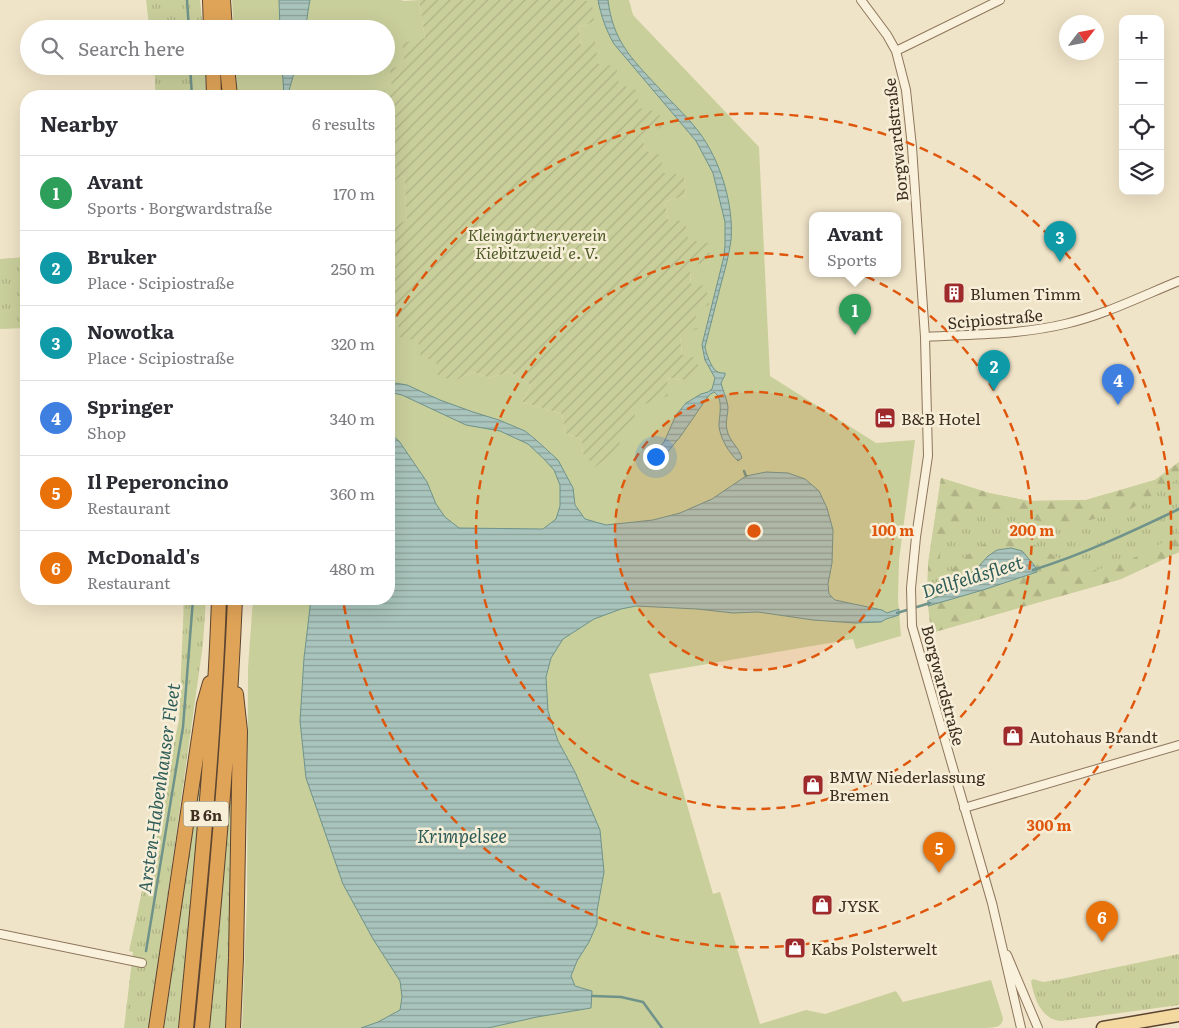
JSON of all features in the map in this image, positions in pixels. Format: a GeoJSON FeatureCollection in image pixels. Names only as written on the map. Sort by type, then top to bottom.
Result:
{"type":"FeatureCollection","features":[{"type":"Feature","properties":{"kind":"highway"},"geometry":{"type":"LineString","coordinates":[[210,0],[211,20]]}},
{"type":"Feature","properties":{"kind":"highway"},"geometry":{"type":"LineString","coordinates":[[223,0],[224,20]]}},
{"type":"Feature","properties":{"kind":"highway"},"geometry":{"type":"LineString","coordinates":[[213,75],[214,90]]}},
{"type":"Feature","properties":{"kind":"highway"},"geometry":{"type":"LineString","coordinates":[[229,75],[230,90]]}},
{"type":"Feature","properties":{"kind":"highway","name":"B 6n"},"geometry":{"type":"LineString","coordinates":[[186,1028],[201,872],[217,663],[219,605]]}},
{"type":"Feature","properties":{"kind":"highway","name":"B 6n"},"geometry":{"type":"LineString","coordinates":[[202,1028],[219,857],[235,605]]}},
{"type":"Feature","properties":{"kind":"highway"},"geometry":{"type":"LineString","coordinates":[[156,1028],[204,704],[217,663]]}},
{"type":"Feature","properties":{"kind":"highway"},"geometry":{"type":"LineString","coordinates":[[232,668],[240,731],[233,1028]]}},
{"type":"Feature","properties":{"kind":"main road"},"geometry":{"type":"LineString","coordinates":[[1103,1028],[1179,1015]]}},
{"type":"Feature","properties":{"kind":"street","name":"Borgwardstraße"},"geometry":{"type":"LineString","coordinates":[[861,0],[887,34],[896,51],[906,90],[912,147],[925,337],[928,456],[916,537],[911,595],[912,624],[992,903],[1021,1028]]}},
{"type":"Feature","properties":{"kind":"street"},"geometry":{"type":"LineString","coordinates":[[896,51],[1000,0]]}},
{"type":"Feature","properties":{"kind":"street","name":"Scipiostraße"},"geometry":{"type":"LineString","coordinates":[[925,337],[1008,333],[1067,324],[1099,314],[1179,281]]}},
{"type":"Feature","properties":{"kind":"street"},"geometry":{"type":"LineString","coordinates":[[964,808],[1179,745]]}},
{"type":"Feature","properties":{"kind":"street"},"geometry":{"type":"LineString","coordinates":[[0,934],[142,963]]}},
{"type":"Feature","properties":{"kind":"street","name":"Borgwardstraße"},"geometry":{"type":"LineString","coordinates":[[999,935],[1038,1028]]}},
{"type":"Feature","properties":{"kind":"green space"},"geometry":{"type":"Polygon","coordinates":[[[146,0],[200,0],[202,20],[148,20],[146,0]]]}},
{"type":"Feature","properties":{"kind":"green space"},"geometry":{"type":"Polygon","coordinates":[[[232,0],[419,0],[425,38],[405,64],[392,90],[237,90],[236,75],[395,75],[395,20],[233,20],[232,0]]]}},
{"type":"Feature","properties":{"kind":"green space","name":"Kleingärtnerverein Kiebitzweid' e. V."},"geometry":{"type":"Polygon","coordinates":[[[419,0],[581,0],[592,2],[594,22],[579,27],[581,47],[595,40],[598,64],[616,66],[619,84],[636,90],[639,108],[659,112],[662,127],[643,135],[645,151],[661,155],[663,173],[684,175],[686,196],[665,201],[668,220],[685,221],[688,240],[709,243],[710,260],[690,267],[691,284],[706,286],[709,305],[695,310],[697,329],[680,337],[682,355],[697,358],[699,374],[685,380],[667,378],[668,396],[634,408],[636,426],[619,435],[620,448],[595,467],[583,453],[581,439],[565,433],[562,414],[522,402],[531,385],[509,372],[490,378],[473,372],[457,380],[438,377],[436,360],[421,358],[418,341],[399,337],[398,319],[395,318],[395,225],[407,220],[404,176],[395,180],[395,90],[388,90],[392,89],[391,75],[395,75],[395,67],[405,64],[402,43],[425,38],[419,0]]]}},
{"type":"Feature","properties":{"kind":"green space"},"geometry":{"type":"Polygon","coordinates":[[[582,0],[629,0],[633,15],[759,147],[770,376],[876,443],[915,440],[899,560],[898,599],[901,636],[856,649],[853,639],[649,674],[713,894],[720,892],[760,1024],[806,1010],[825,1014],[896,991],[903,1002],[991,980],[1003,1018],[998,1026],[987,1028],[242,1028],[247,897],[248,668],[253,605],[395,605],[395,318],[457,380],[473,372],[490,378],[509,372],[531,385],[522,402],[562,414],[565,433],[581,439],[583,453],[619,435],[634,408],[666,378],[685,380],[680,337],[691,284],[688,240],[668,220],[665,201],[686,196],[684,176],[663,174],[645,152],[639,108],[581,47],[579,27],[594,22],[582,0]]]}},
{"type":"Feature","properties":{"kind":"green space"},"geometry":{"type":"Polygon","coordinates":[[[155,75],[205,75],[206,90],[155,90],[155,75]]]}},
{"type":"Feature","properties":{"kind":"green space"},"geometry":{"type":"Polygon","coordinates":[[[404,176],[407,220],[395,225],[395,180],[404,176]]]}},
{"type":"Feature","properties":{"kind":"green space"},"geometry":{"type":"Polygon","coordinates":[[[20,257],[20,328],[0,329],[0,259],[20,257]]]}},
{"type":"Feature","properties":{"kind":"green space"},"geometry":{"type":"Polygon","coordinates":[[[1179,462],[1179,552],[1121,579],[931,633],[927,594],[928,564],[941,478],[989,493],[1029,501],[1086,500],[1155,480],[1179,462]]]}},
{"type":"Feature","properties":{"kind":"green space"},"geometry":{"type":"Polygon","coordinates":[[[1179,462],[1179,478],[1129,510],[1078,523],[1028,520],[1006,513],[985,515],[976,505],[961,526],[942,547],[935,574],[928,578],[928,564],[941,478],[989,493],[1029,501],[1086,500],[1155,480],[1179,462]]]}},
{"type":"Feature","properties":{"kind":"green space"},"geometry":{"type":"Polygon","coordinates":[[[1179,534],[1179,552],[1121,579],[931,633],[927,588],[944,578],[963,558],[994,537],[1017,535],[1085,573],[1128,561],[1179,534]]]}},
{"type":"Feature","properties":{"kind":"green space"},"geometry":{"type":"Polygon","coordinates":[[[184,605],[206,605],[203,644],[149,1028],[124,1028],[133,952],[129,951],[179,720],[184,605]]]}},
{"type":"Feature","properties":{"kind":"green space"},"geometry":{"type":"Polygon","coordinates":[[[198,790],[203,790],[180,1028],[164,1028],[198,790]]]}},
{"type":"Feature","properties":{"kind":"green space"},"geometry":{"type":"Polygon","coordinates":[[[230,800],[236,800],[229,1028],[209,1028],[230,800]]]}},
{"type":"Feature","properties":{"kind":"green space"},"geometry":{"type":"Polygon","coordinates":[[[1179,954],[1179,1005],[1061,1021],[1050,1018],[1042,1010],[1031,981],[1033,979],[1043,982],[1061,979],[1179,954]]]}},
{"type":"Feature","properties":{"kind":"water"},"geometry":{"type":"Polygon","coordinates":[[[279,0],[310,0],[307,20],[280,20],[279,0]]]}},
{"type":"Feature","properties":{"kind":"water"},"geometry":{"type":"Polygon","coordinates":[[[598,0],[608,0],[614,27],[632,58],[689,120],[707,143],[724,183],[730,212],[731,240],[705,347],[714,369],[725,373],[721,383],[728,407],[726,427],[742,458],[738,461],[728,450],[721,435],[719,426],[720,403],[714,392],[709,395],[680,437],[659,462],[654,462],[652,456],[664,442],[676,415],[686,403],[712,389],[715,378],[705,360],[702,345],[724,256],[725,222],[713,173],[696,141],[614,44],[604,23],[598,0]]]}},
{"type":"Feature","properties":{"kind":"water"},"geometry":{"type":"Polygon","coordinates":[[[283,75],[293,75],[289,90],[284,90],[283,75]]]}},
{"type":"Feature","properties":{"kind":"water","name":"Krimpelsee"},"geometry":{"type":"Polygon","coordinates":[[[395,383],[407,385],[440,400],[525,431],[558,460],[573,488],[575,505],[585,519],[606,525],[653,520],[680,513],[712,499],[746,476],[766,472],[788,473],[805,479],[819,491],[827,508],[833,530],[832,563],[828,584],[829,594],[835,600],[882,610],[887,613],[899,609],[899,615],[881,622],[855,623],[813,620],[758,612],[733,613],[636,606],[621,609],[594,619],[563,639],[551,658],[546,677],[548,711],[558,741],[575,772],[600,830],[604,872],[597,911],[597,924],[571,976],[575,986],[592,991],[591,1008],[488,1028],[361,1028],[378,1022],[400,1010],[402,997],[400,981],[373,939],[343,884],[306,778],[300,721],[304,658],[310,605],[395,605],[395,438],[427,482],[436,504],[445,517],[459,528],[543,529],[556,519],[560,506],[560,485],[554,470],[528,444],[500,431],[466,425],[395,393],[395,383]]]}},
{"type":"Feature","properties":{"kind":"water"},"geometry":{"type":"Polygon","coordinates":[[[1011,548],[1022,551],[1035,566],[1037,572],[928,606],[928,600],[953,591],[988,556],[997,550],[1011,548]]]}},
{"type":"Feature","properties":{"kind":"waterway","name":"Arsten-Habenhauser Fleet"},"geometry":{"type":"LineString","coordinates":[[187,0],[188,20]]}},
{"type":"Feature","properties":{"kind":"waterway","name":"Arsten-Habenhauser Fleet"},"geometry":{"type":"LineString","coordinates":[[191,75],[192,90]]}},
{"type":"Feature","properties":{"kind":"waterway"},"geometry":{"type":"LineString","coordinates":[[744,471],[746,476]]}},
{"type":"Feature","properties":{"kind":"waterway","name":"Dellfeldsfleet"},"geometry":{"type":"LineString","coordinates":[[1033,570],[1089,550],[1179,509]]}},
{"type":"Feature","properties":{"kind":"waterway","name":"Dellfeldsfleet"},"geometry":{"type":"LineString","coordinates":[[897,613],[930,603]]}},
{"type":"Feature","properties":{"kind":"waterway","name":"Arsten-Habenhauser Fleet"},"geometry":{"type":"LineString","coordinates":[[146,951],[183,727],[193,605]]}},
{"type":"Feature","properties":{"kind":"waterway"},"geometry":{"type":"LineString","coordinates":[[592,996],[621,997],[643,1002],[662,1028]]}},
{"type":"Feature","properties":{"kind":"place","name":"Nowotka"},"geometry":{"type":"Point","coordinates":[1060,262]}},
{"type":"Feature","properties":{"kind":"place","name":"Blumen Timm"},"geometry":{"type":"Point","coordinates":[954,293]}},
{"type":"Feature","properties":{"kind":"place","name":"Avant"},"geometry":{"type":"Point","coordinates":[855,335]}},
{"type":"Feature","properties":{"kind":"place","name":"Bruker"},"geometry":{"type":"Point","coordinates":[994,391]}},
{"type":"Feature","properties":{"kind":"place","name":"Springer"},"geometry":{"type":"Point","coordinates":[1118,405]}},
{"type":"Feature","properties":{"kind":"place","name":"B&B Hotel"},"geometry":{"type":"Point","coordinates":[885,418]}},
{"type":"Feature","properties":{"kind":"place","name":"Autohaus Brandt"},"geometry":{"type":"Point","coordinates":[1013,736]}},
{"type":"Feature","properties":{"kind":"place","name":"BMW Niederlassung Bremen"},"geometry":{"type":"Point","coordinates":[813,785]}},
{"type":"Feature","properties":{"kind":"place","name":"Il Peperoncino"},"geometry":{"type":"Point","coordinates":[939,873]}},
{"type":"Feature","properties":{"kind":"place","name":"JYSK"},"geometry":{"type":"Point","coordinates":[822,905]}},
{"type":"Feature","properties":{"kind":"place","name":"McDonald's"},"geometry":{"type":"Point","coordinates":[1102,942]}},
{"type":"Feature","properties":{"kind":"place","name":"Kabs Polsterwelt"},"geometry":{"type":"Point","coordinates":[795,948]}}]}
